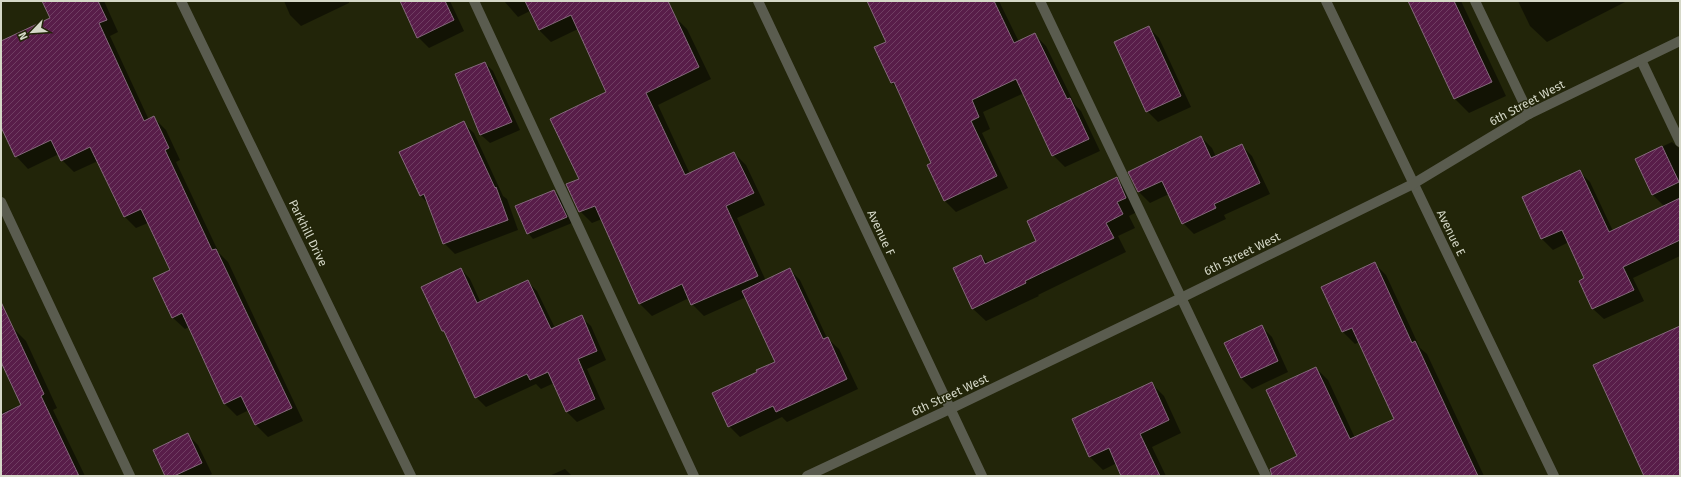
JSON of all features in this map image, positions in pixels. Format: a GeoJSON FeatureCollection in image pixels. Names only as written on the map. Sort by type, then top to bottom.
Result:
{"type":"FeatureCollection","features":[{"type":"Feature","properties":{"kind":"street","name":"Parkhill Drive"},"geometry":{"type":"LineString","coordinates":[[181,1],[411,476]]}},
{"type":"Feature","properties":{"kind":"street"},"geometry":{"type":"LineString","coordinates":[[474,1],[694,476]]}},
{"type":"Feature","properties":{"kind":"street","name":"Avenue F"},"geometry":{"type":"LineString","coordinates":[[758,1],[982,476]]}},
{"type":"Feature","properties":{"kind":"street"},"geometry":{"type":"LineString","coordinates":[[1040,1],[1266,476]]}},
{"type":"Feature","properties":{"kind":"street","name":"Avenue E"},"geometry":{"type":"LineString","coordinates":[[1326,1],[1554,476]]}},
{"type":"Feature","properties":{"kind":"street"},"geometry":{"type":"LineString","coordinates":[[1475,1],[1529,114]]}},
{"type":"Feature","properties":{"kind":"street","name":"6th Street West"},"geometry":{"type":"LineString","coordinates":[[807,476],[1181,298],[1413,184],[1529,114],[1680,41]]}},
{"type":"Feature","properties":{"kind":"street"},"geometry":{"type":"LineString","coordinates":[[1641,60],[1680,142]]}},
{"type":"Feature","properties":{"kind":"street"},"geometry":{"type":"LineString","coordinates":[[1,202],[130,476]]}},
{"type":"Feature","properties":{"kind":"building"},"geometry":{"type":"Polygon","coordinates":[[[42,1],[98,1],[107,20],[99,23],[144,121],[154,116],[169,148],[165,150],[212,250],[216,249],[292,408],[255,425],[241,396],[224,404],[182,313],[172,318],[153,278],[170,270],[141,209],[124,217],[90,147],[61,161],[51,140],[15,157],[1,127],[1,41],[50,18],[42,1]]]}},
{"type":"Feature","properties":{"kind":"building"},"geometry":{"type":"Polygon","coordinates":[[[400,1],[445,1],[454,20],[417,38],[400,1]]]}},
{"type":"Feature","properties":{"kind":"building"},"geometry":{"type":"Polygon","coordinates":[[[525,1],[668,1],[699,67],[646,93],[685,175],[734,152],[754,193],[726,206],[758,276],[691,305],[682,284],[639,304],[595,206],[579,212],[566,184],[579,179],[550,119],[606,92],[571,15],[539,30],[525,1]]]}},
{"type":"Feature","properties":{"kind":"building"},"geometry":{"type":"Polygon","coordinates":[[[867,1],[994,1],[1014,43],[1035,33],[1067,99],[1070,98],[1089,139],[1052,156],[1016,79],[972,100],[979,117],[971,121],[997,176],[944,201],[927,165],[931,163],[894,82],[891,83],[874,47],[886,42],[867,1]]]}},
{"type":"Feature","properties":{"kind":"building"},"geometry":{"type":"Polygon","coordinates":[[[1408,1],[1454,1],[1492,82],[1454,99],[1408,1]]]}},
{"type":"Feature","properties":{"kind":"building"},"geometry":{"type":"Polygon","coordinates":[[[1149,26],[1181,96],[1146,112],[1114,42],[1149,26]]]}},
{"type":"Feature","properties":{"kind":"building"},"geometry":{"type":"Polygon","coordinates":[[[485,62],[512,122],[480,135],[455,74],[485,62]]]}},
{"type":"Feature","properties":{"kind":"building"},"geometry":{"type":"Polygon","coordinates":[[[464,121],[495,188],[496,187],[508,220],[443,244],[424,194],[420,196],[399,152],[464,121]]]}},
{"type":"Feature","properties":{"kind":"building"},"geometry":{"type":"Polygon","coordinates":[[[1201,136],[1211,158],[1242,144],[1260,183],[1214,204],[1216,208],[1182,224],[1162,181],[1138,192],[1128,172],[1201,136]]]}},
{"type":"Feature","properties":{"kind":"building"},"geometry":{"type":"Polygon","coordinates":[[[1662,146],[1679,182],[1652,195],[1635,159],[1662,146]]]}},
{"type":"Feature","properties":{"kind":"building"},"geometry":{"type":"Polygon","coordinates":[[[1580,170],[1609,232],[1680,198],[1680,240],[1623,267],[1634,290],[1592,309],[1579,281],[1584,278],[1562,230],[1541,239],[1522,197],[1580,170]]]}},
{"type":"Feature","properties":{"kind":"building"},"geometry":{"type":"Polygon","coordinates":[[[1117,177],[1126,198],[1117,202],[1123,214],[1106,223],[1114,238],[1025,281],[1026,283],[972,309],[953,268],[981,255],[985,264],[1036,241],[1027,221],[1117,177]]]}},
{"type":"Feature","properties":{"kind":"building"},"geometry":{"type":"Polygon","coordinates":[[[554,190],[567,217],[527,234],[515,206],[554,190]]]}},
{"type":"Feature","properties":{"kind":"building"},"geometry":{"type":"Polygon","coordinates":[[[1375,262],[1412,343],[1415,341],[1478,476],[1272,476],[1270,469],[1297,456],[1266,390],[1316,367],[1350,439],[1394,419],[1352,328],[1342,332],[1321,287],[1375,262]]]}},
{"type":"Feature","properties":{"kind":"building"},"geometry":{"type":"Polygon","coordinates":[[[461,268],[477,303],[528,280],[551,329],[582,315],[597,351],[578,359],[595,399],[566,412],[548,372],[530,380],[527,374],[475,398],[444,331],[442,331],[421,287],[461,268]]]}},
{"type":"Feature","properties":{"kind":"building"},"geometry":{"type":"Polygon","coordinates":[[[790,268],[823,339],[828,337],[847,379],[776,412],[773,406],[728,427],[712,393],[757,372],[756,370],[775,362],[742,291],[790,268]]]}},
{"type":"Feature","properties":{"kind":"building"},"geometry":{"type":"Polygon","coordinates":[[[1,302],[44,394],[41,396],[79,476],[1,476],[1,415],[21,405],[1,362],[1,302]]]}},
{"type":"Feature","properties":{"kind":"building"},"geometry":{"type":"Polygon","coordinates":[[[1262,325],[1278,361],[1241,378],[1224,343],[1262,325]]]}},
{"type":"Feature","properties":{"kind":"building"},"geometry":{"type":"Polygon","coordinates":[[[1680,326],[1680,476],[1644,476],[1593,365],[1680,326]]]}},
{"type":"Feature","properties":{"kind":"building"},"geometry":{"type":"Polygon","coordinates":[[[1152,382],[1169,420],[1140,434],[1160,476],[1121,476],[1109,448],[1089,457],[1072,419],[1152,382]]]}},
{"type":"Feature","properties":{"kind":"building"},"geometry":{"type":"Polygon","coordinates":[[[188,433],[202,463],[174,476],[165,476],[153,450],[188,433]]]}}]}
